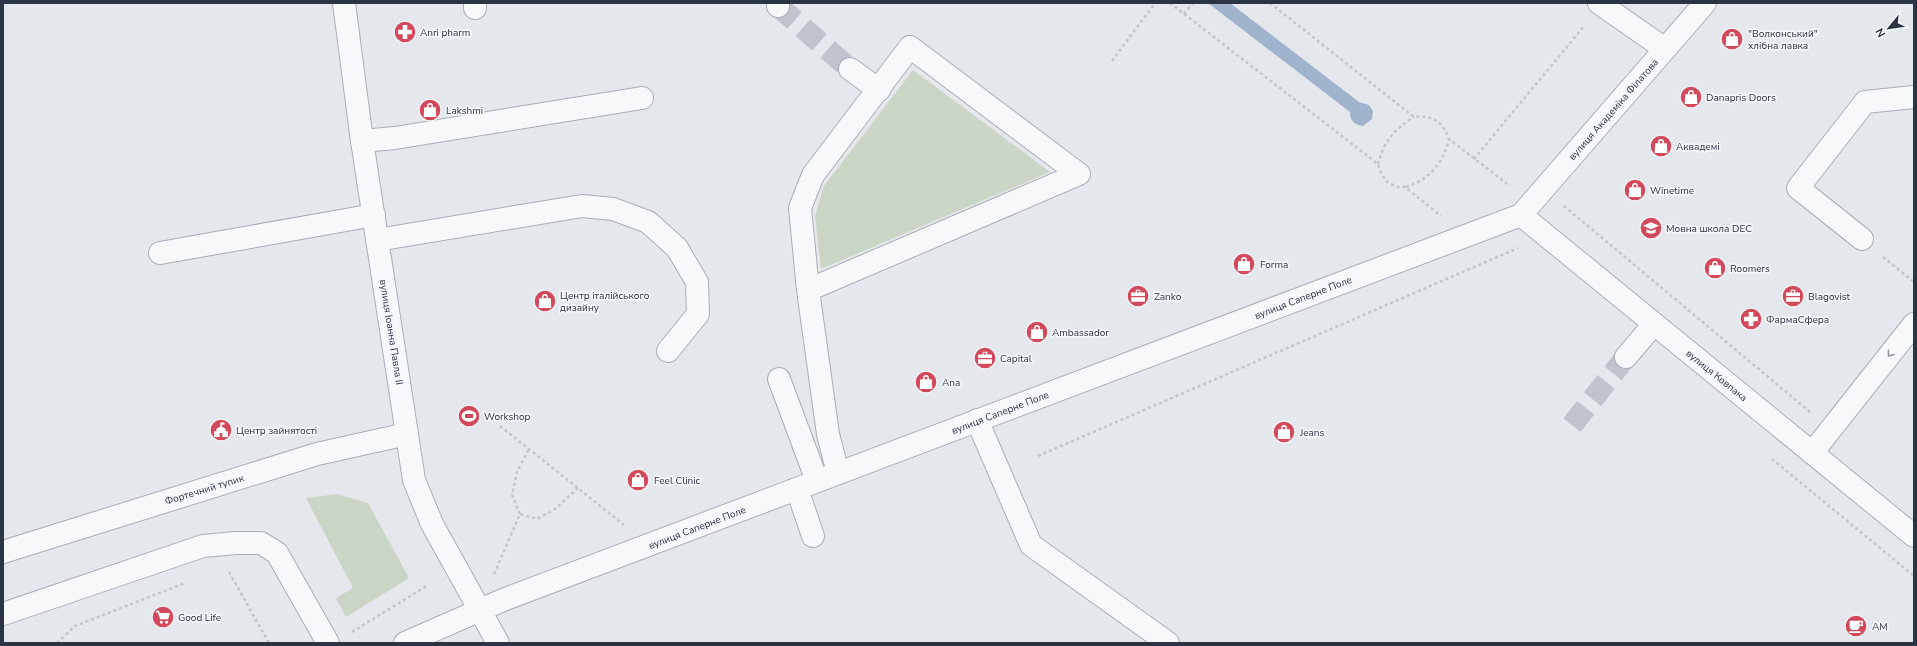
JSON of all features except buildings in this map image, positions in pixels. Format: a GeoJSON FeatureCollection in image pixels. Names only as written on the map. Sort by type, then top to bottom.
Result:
{"type":"FeatureCollection","features":[{"type":"Feature","properties":{"kind":"street","name":"вулиця Іоанна Павла II"},"geometry":{"type":"LineString","coordinates":[[344,3],[362,141],[414,480],[432,524],[498,643]]}},
{"type":"Feature","properties":{"kind":"street","name":"вулиця Академіка Філатова"},"geometry":{"type":"LineString","coordinates":[[1521,215],[1705,3]]}},
{"type":"Feature","properties":{"kind":"street"},"geometry":{"type":"LineString","coordinates":[[1601,4],[1665,49]]}},
{"type":"Feature","properties":{"kind":"street"},"geometry":{"type":"LineString","coordinates":[[808,290],[1079,174],[910,47],[813,176],[800,208],[808,290],[828,434],[838,473]]}},
{"type":"Feature","properties":{"kind":"street"},"geometry":{"type":"LineString","coordinates":[[850,69],[879,90]]}},
{"type":"Feature","properties":{"kind":"street"},"geometry":{"type":"LineString","coordinates":[[1862,239],[1798,188],[1865,102],[1914,97]]}},
{"type":"Feature","properties":{"kind":"street"},"geometry":{"type":"LineString","coordinates":[[362,141],[403,137],[642,98]]}},
{"type":"Feature","properties":{"kind":"street"},"geometry":{"type":"LineString","coordinates":[[377,240],[582,206],[613,209],[648,222],[677,248],[697,282],[698,314],[668,351]]}},
{"type":"Feature","properties":{"kind":"street"},"geometry":{"type":"LineString","coordinates":[[160,253],[374,215]]}},
{"type":"Feature","properties":{"kind":"street","name":"вулиця Ковпака"},"geometry":{"type":"LineString","coordinates":[[1521,215],[1914,536]]}},
{"type":"Feature","properties":{"kind":"street","name":"вулиця Саперне Поле"},"geometry":{"type":"LineString","coordinates":[[405,643],[503,600],[1521,215]]}},
{"type":"Feature","properties":{"kind":"street"},"geometry":{"type":"LineString","coordinates":[[1626,357],[1654,324]]}},
{"type":"Feature","properties":{"kind":"street"},"geometry":{"type":"LineString","coordinates":[[1812,453],[1914,324]]}},
{"type":"Feature","properties":{"kind":"street"},"geometry":{"type":"LineString","coordinates":[[779,379],[817,481]]}},
{"type":"Feature","properties":{"kind":"street"},"geometry":{"type":"LineString","coordinates":[[977,420],[1031,545],[1168,643]]}},
{"type":"Feature","properties":{"kind":"street","name":"Фортечний тупик"},"geometry":{"type":"LineString","coordinates":[[3,552],[317,454],[407,434]]}},
{"type":"Feature","properties":{"kind":"street"},"geometry":{"type":"LineString","coordinates":[[797,489],[813,536]]}},
{"type":"Feature","properties":{"kind":"street"},"geometry":{"type":"LineString","coordinates":[[3,614],[203,546],[236,543],[261,543],[277,553],[328,643]]}},
{"type":"Feature","properties":{"kind":"path"},"geometry":{"type":"LineString","coordinates":[[1112,61],[1155,3]]}},
{"type":"Feature","properties":{"kind":"path"},"geometry":{"type":"LineString","coordinates":[[1170,3],[1378,164]]}},
{"type":"Feature","properties":{"kind":"path"},"geometry":{"type":"LineString","coordinates":[[1184,14],[1193,3]]}},
{"type":"Feature","properties":{"kind":"path"},"geometry":{"type":"LineString","coordinates":[[1270,3],[1414,116]]}},
{"type":"Feature","properties":{"kind":"path"},"geometry":{"type":"LineString","coordinates":[[1474,159],[1601,4]]}},
{"type":"Feature","properties":{"kind":"path"},"geometry":{"type":"LineString","coordinates":[[1449,139],[1446,153],[1438,166],[1428,177],[1405,187],[1397,187],[1387,182],[1380,173],[1378,164],[1382,151],[1389,138],[1401,125],[1414,116],[1422,115],[1432,117],[1439,122],[1445,129],[1449,139],[1512,187]]}},
{"type":"Feature","properties":{"kind":"path"},"geometry":{"type":"LineString","coordinates":[[1508,191],[1516,183]]}},
{"type":"Feature","properties":{"kind":"path"},"geometry":{"type":"LineString","coordinates":[[1405,187],[1446,219]]}},
{"type":"Feature","properties":{"kind":"path"},"geometry":{"type":"LineString","coordinates":[[1560,203],[1830,430]]}},
{"type":"Feature","properties":{"kind":"path"},"geometry":{"type":"LineString","coordinates":[[1862,239],[1914,282]]}},
{"type":"Feature","properties":{"kind":"path"},"geometry":{"type":"LineString","coordinates":[[1038,456],[1518,248]]}},
{"type":"Feature","properties":{"kind":"path"},"geometry":{"type":"LineString","coordinates":[[500,426],[626,527]]}},
{"type":"Feature","properties":{"kind":"path"},"geometry":{"type":"LineString","coordinates":[[492,579],[520,514],[512,495],[517,472],[529,449]]}},
{"type":"Feature","properties":{"kind":"path"},"geometry":{"type":"LineString","coordinates":[[1770,457],[1914,576]]}},
{"type":"Feature","properties":{"kind":"path"},"geometry":{"type":"LineString","coordinates":[[520,514],[537,519],[556,509],[578,488]]}},
{"type":"Feature","properties":{"kind":"path"},"geometry":{"type":"LineString","coordinates":[[226,568],[269,643]]}},
{"type":"Feature","properties":{"kind":"path"},"geometry":{"type":"LineString","coordinates":[[57,643],[75,626],[190,582]]}},
{"type":"Feature","properties":{"kind":"path"},"geometry":{"type":"LineString","coordinates":[[348,635],[428,585]]}},
{"type":"Feature","properties":{"kind":"green space"},"geometry":{"type":"Polygon","coordinates":[[[913,70],[1050,172],[821,269],[815,216],[824,186],[913,70]]]}},
{"type":"Feature","properties":{"kind":"green space"},"geometry":{"type":"Polygon","coordinates":[[[337,494],[368,503],[409,578],[346,617],[336,598],[353,588],[306,498],[337,494]]]}},
{"type":"Feature","properties":{"kind":"water"},"geometry":{"type":"Polygon","coordinates":[[[1208,3],[1230,3],[1359,102],[1369,105],[1373,111],[1372,119],[1363,126],[1355,123],[1352,120],[1350,112],[1208,3]]]}},
{"type":"Feature","properties":{"kind":"tunnel"},"geometry":{"type":"LineString","coordinates":[[778,6],[850,69]]}},
{"type":"Feature","properties":{"kind":"tunnel"},"geometry":{"type":"LineString","coordinates":[[1572,425],[1626,357]]}},
{"type":"Feature","properties":{"kind":"place","name":"Anri pharm"},"geometry":{"type":"Point","coordinates":[405,32]}},
{"type":"Feature","properties":{"kind":"place","name":"\"Волконський\" хлібна лавка"},"geometry":{"type":"Point","coordinates":[1732,39]}},
{"type":"Feature","properties":{"kind":"place","name":"Danapris Doors"},"geometry":{"type":"Point","coordinates":[1691,97]}},
{"type":"Feature","properties":{"kind":"place","name":"Lakshmi"},"geometry":{"type":"Point","coordinates":[430,110]}},
{"type":"Feature","properties":{"kind":"place","name":"Аквадемі"},"geometry":{"type":"Point","coordinates":[1661,146]}},
{"type":"Feature","properties":{"kind":"place","name":"Winetime"},"geometry":{"type":"Point","coordinates":[1635,190]}},
{"type":"Feature","properties":{"kind":"place","name":"Мовна школа DEC"},"geometry":{"type":"Point","coordinates":[1651,228]}},
{"type":"Feature","properties":{"kind":"place","name":"Forma"},"geometry":{"type":"Point","coordinates":[1244,264]}},
{"type":"Feature","properties":{"kind":"place","name":"Roomers"},"geometry":{"type":"Point","coordinates":[1715,268]}},
{"type":"Feature","properties":{"kind":"place","name":"Zanko"},"geometry":{"type":"Point","coordinates":[1138,296]}},
{"type":"Feature","properties":{"kind":"place","name":"Blagovist"},"geometry":{"type":"Point","coordinates":[1793,296]}},
{"type":"Feature","properties":{"kind":"place","name":"Центр італійського дизайну"},"geometry":{"type":"Point","coordinates":[545,301]}},
{"type":"Feature","properties":{"kind":"place","name":"ФармаСфера"},"geometry":{"type":"Point","coordinates":[1751,319]}},
{"type":"Feature","properties":{"kind":"place","name":"Ambassador"},"geometry":{"type":"Point","coordinates":[1037,332]}},
{"type":"Feature","properties":{"kind":"place","name":"Capital"},"geometry":{"type":"Point","coordinates":[985,358]}},
{"type":"Feature","properties":{"kind":"place","name":"Ana"},"geometry":{"type":"Point","coordinates":[926,382]}},
{"type":"Feature","properties":{"kind":"place","name":"Workshop"},"geometry":{"type":"Point","coordinates":[469,416]}},
{"type":"Feature","properties":{"kind":"place","name":"Центр зайнятості"},"geometry":{"type":"Point","coordinates":[221,430]}},
{"type":"Feature","properties":{"kind":"place","name":"Jeans"},"geometry":{"type":"Point","coordinates":[1284,432]}},
{"type":"Feature","properties":{"kind":"place","name":"Feel Clinic"},"geometry":{"type":"Point","coordinates":[638,480]}},
{"type":"Feature","properties":{"kind":"place","name":"Good Life"},"geometry":{"type":"Point","coordinates":[163,617]}},
{"type":"Feature","properties":{"kind":"place","name":"AM"},"geometry":{"type":"Point","coordinates":[1856,626]}}]}
